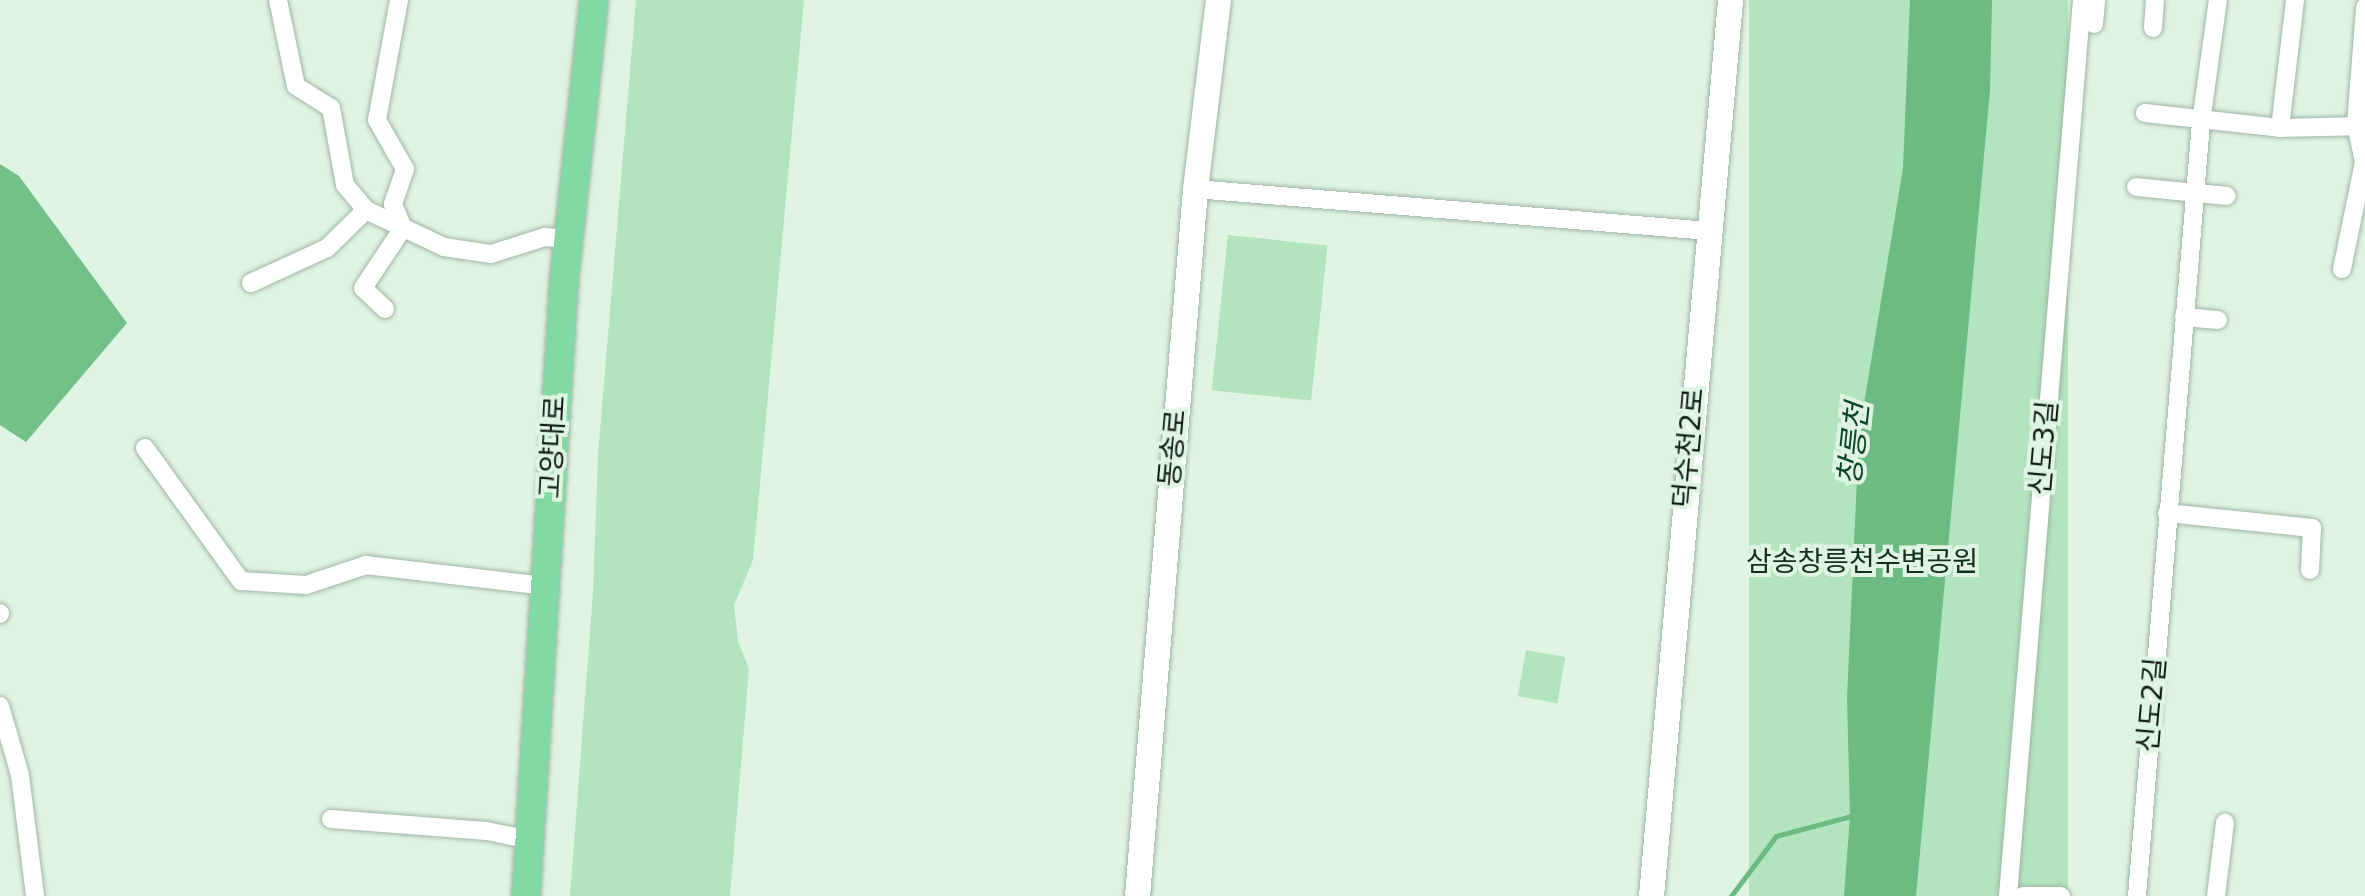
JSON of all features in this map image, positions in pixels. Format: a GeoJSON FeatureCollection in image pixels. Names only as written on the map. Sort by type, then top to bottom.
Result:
{"type":"FeatureCollection","features":[{"type":"Feature","properties":{"kind":"main road","name":"고양대로"},"geometry":{"type":"LineString","coordinates":[[526,896],[568,238],[594,0]]}},
{"type":"Feature","properties":{"kind":"street"},"geometry":{"type":"LineString","coordinates":[[278,0],[296,86],[331,108],[344,185],[366,210],[444,247],[491,254],[545,236],[568,238]]}},
{"type":"Feature","properties":{"kind":"street"},"geometry":{"type":"LineString","coordinates":[[398,0],[377,120],[405,170],[393,204],[403,228]]}},
{"type":"Feature","properties":{"kind":"street","name":"동송로"},"geometry":{"type":"LineString","coordinates":[[1137,896],[1195,189],[1218,0]]}},
{"type":"Feature","properties":{"kind":"street","name":"덕수천2로"},"geometry":{"type":"LineString","coordinates":[[1651,896],[1730,0]]}},
{"type":"Feature","properties":{"kind":"street","name":"신도3길"},"geometry":{"type":"LineString","coordinates":[[2018,895],[2082,0]]}},
{"type":"Feature","properties":{"kind":"street"},"geometry":{"type":"LineString","coordinates":[[2094,24],[2096,0]]}},
{"type":"Feature","properties":{"kind":"street"},"geometry":{"type":"LineString","coordinates":[[2152,28],[2156,0]]}},
{"type":"Feature","properties":{"kind":"street","name":"신도2길"},"geometry":{"type":"LineString","coordinates":[[2137,896],[2200,122],[2218,0]]}},
{"type":"Feature","properties":{"kind":"street"},"geometry":{"type":"LineString","coordinates":[[2280,128],[2295,0]]}},
{"type":"Feature","properties":{"kind":"street"},"geometry":{"type":"LineString","coordinates":[[2342,269],[2364,162],[2361,126],[2365,7]]}},
{"type":"Feature","properties":{"kind":"street"},"geometry":{"type":"LineString","coordinates":[[2145,113],[2280,128],[2361,126]]}},
{"type":"Feature","properties":{"kind":"street"},"geometry":{"type":"LineString","coordinates":[[2136,187],[2227,196]]}},
{"type":"Feature","properties":{"kind":"street"},"geometry":{"type":"LineString","coordinates":[[1195,189],[1709,231]]}},
{"type":"Feature","properties":{"kind":"street"},"geometry":{"type":"LineString","coordinates":[[251,283],[327,248],[366,210]]}},
{"type":"Feature","properties":{"kind":"street"},"geometry":{"type":"LineString","coordinates":[[386,309],[363,288],[403,228]]}},
{"type":"Feature","properties":{"kind":"street"},"geometry":{"type":"LineString","coordinates":[[2184,317],[2218,320]]}},
{"type":"Feature","properties":{"kind":"street"},"geometry":{"type":"LineString","coordinates":[[145,448],[240,581],[306,585],[366,565],[546,586]]}},
{"type":"Feature","properties":{"kind":"street"},"geometry":{"type":"LineString","coordinates":[[2167,513],[2312,528],[2310,570]]}},
{"type":"Feature","properties":{"kind":"street"},"geometry":{"type":"LineString","coordinates":[[0,706],[20,775],[35,896]]}},
{"type":"Feature","properties":{"kind":"street"},"geometry":{"type":"LineString","coordinates":[[331,819],[488,831],[530,840]]}},
{"type":"Feature","properties":{"kind":"street"},"geometry":{"type":"LineString","coordinates":[[2216,896],[2225,823]]}},
{"type":"Feature","properties":{"kind":"street"},"geometry":{"type":"LineString","coordinates":[[2018,895],[2061,896]]}},
{"type":"Feature","properties":{"kind":"green space"},"geometry":{"type":"Polygon","coordinates":[[[636,0],[804,0],[753,560],[734,605],[738,641],[749,669],[730,896],[570,896],[593,593],[598,455],[636,0]]]}},
{"type":"Feature","properties":{"kind":"green space","name":"삼송창릉천수변공원"},"geometry":{"type":"Polygon","coordinates":[[[1749,0],[2068,0],[2068,896],[1749,896],[1749,0]]]}},
{"type":"Feature","properties":{"kind":"green space"},"geometry":{"type":"Polygon","coordinates":[[[1228,235],[1327,245],[1311,401],[1212,390],[1228,235]]]}},
{"type":"Feature","properties":{"kind":"green space"},"geometry":{"type":"Polygon","coordinates":[[[1526,650],[1565,657],[1557,703],[1518,696],[1526,650]]]}},
{"type":"Feature","properties":{"kind":"shaded area"},"geometry":{"type":"Polygon","coordinates":[[[1910,0],[1992,0],[1990,90],[1916,896],[1844,896],[1850,816],[1847,698],[1859,434],[1903,168],[1910,0]]]}},
{"type":"Feature","properties":{"kind":"shaded area"},"geometry":{"type":"Polygon","coordinates":[[[0,164],[19,176],[127,323],[26,442],[0,425],[0,164]]]}},
{"type":"Feature","properties":{"kind":"waterway"},"geometry":{"type":"LineString","coordinates":[[1731,896],[1776,836],[1855,815]]}},
{"type":"Feature","properties":{"kind":"water label","name":"창릉천"},"geometry":{"type":"Point","coordinates":[1854,444]}}]}
